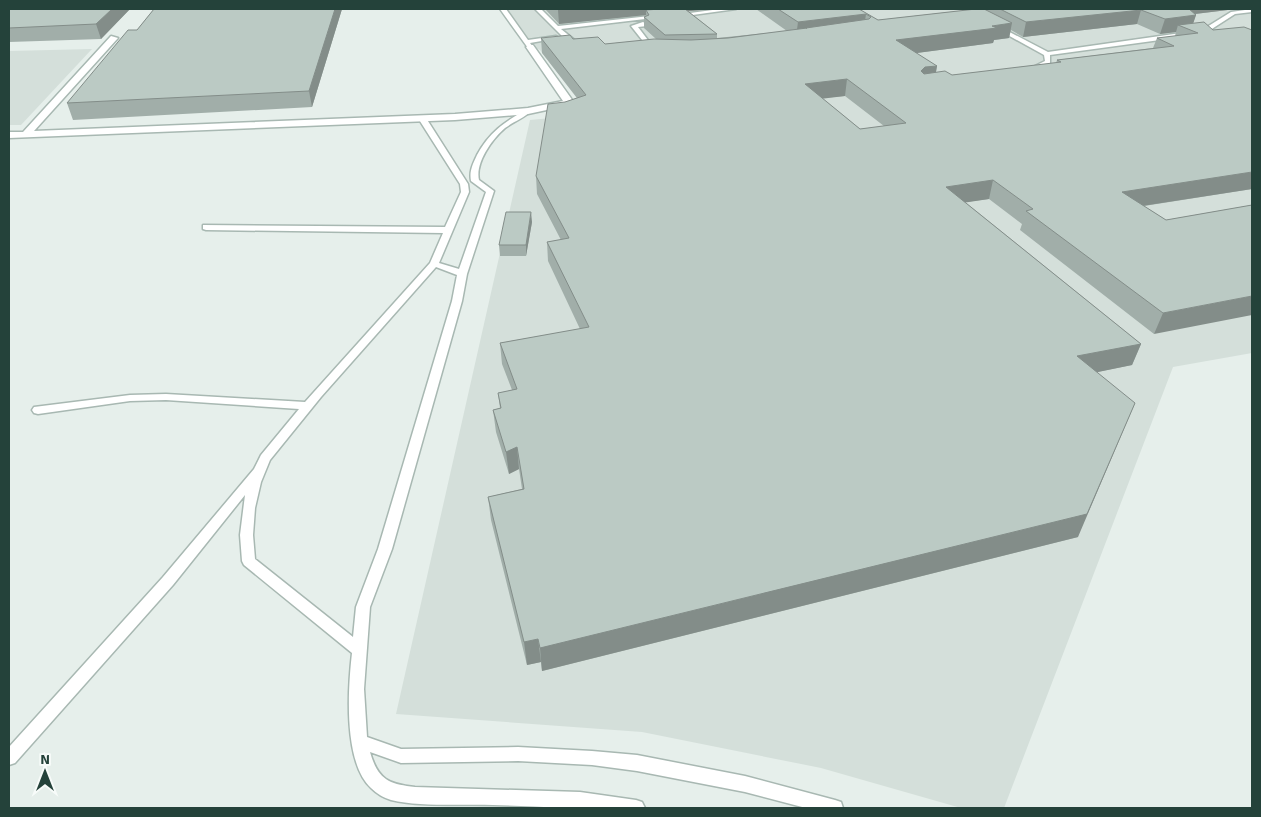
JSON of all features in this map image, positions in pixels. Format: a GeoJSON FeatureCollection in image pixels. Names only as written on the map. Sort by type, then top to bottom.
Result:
{"type":"FeatureCollection","features":[{"type":"Feature","properties":{"kind":"street"},"geometry":{"type":"LineString","coordinates":[[25,135],[114,38]]}},
{"type":"Feature","properties":{"kind":"street"},"geometry":{"type":"LineString","coordinates":[[9,136],[422,118],[528,111],[561,105],[568,101],[528,44]]}},
{"type":"Feature","properties":{"kind":"lane"},"geometry":{"type":"LineString","coordinates":[[503,9],[528,44],[566,37]]}},
{"type":"Feature","properties":{"kind":"lane"},"geometry":{"type":"LineString","coordinates":[[538,9],[566,37],[583,46]]}},
{"type":"Feature","properties":{"kind":"lane"},"geometry":{"type":"LineString","coordinates":[[556,28],[733,9]]}},
{"type":"Feature","properties":{"kind":"lane"},"geometry":{"type":"LineString","coordinates":[[988,22],[1047,54],[1204,32],[1233,14],[1252,10]]}},
{"type":"Feature","properties":{"kind":"lane"},"geometry":{"type":"LineString","coordinates":[[639,19],[644,26]]}},
{"type":"Feature","properties":{"kind":"lane"},"geometry":{"type":"LineString","coordinates":[[644,49],[655,49],[634,26],[662,24]]}},
{"type":"Feature","properties":{"kind":"lane"},"geometry":{"type":"LineString","coordinates":[[1028,70],[1048,62],[1047,54]]}},
{"type":"Feature","properties":{"kind":"lane"},"geometry":{"type":"LineString","coordinates":[[528,111],[501,126],[492,135],[474,168],[475,181],[490,191],[462,274],[457,301],[385,549],[363,607],[356,689],[359,742],[365,764],[376,782],[391,792],[415,795],[580,800],[636,808]]}},
{"type":"Feature","properties":{"kind":"lane"},"geometry":{"type":"LineString","coordinates":[[9,758],[168,581],[308,406],[434,264],[466,188],[422,118]]}},
{"type":"Feature","properties":{"kind":"lane"},"geometry":{"type":"LineString","coordinates":[[206,227],[447,230]]}},
{"type":"Feature","properties":{"kind":"lane"},"geometry":{"type":"LineString","coordinates":[[434,264],[453,268],[462,274]]}},
{"type":"Feature","properties":{"kind":"lane"},"geometry":{"type":"LineString","coordinates":[[38,410],[121,399],[166,397],[308,406]]}},
{"type":"Feature","properties":{"kind":"lane"},"geometry":{"type":"LineString","coordinates":[[259,468],[251,497],[245,540],[249,561],[360,651]]}},
{"type":"Feature","properties":{"kind":"lane"},"geometry":{"type":"LineString","coordinates":[[359,742],[402,756],[518,754],[592,758],[637,763],[745,784],[835,808]]}},
{"type":"Feature","properties":{"kind":"shaded area"},"geometry":{"type":"Polygon","coordinates":[[[503,9],[1252,9],[1252,353],[1173,367],[1004,808],[961,808],[821,768],[642,732],[396,714],[530,120],[562,117],[573,104],[576,97],[540,50],[528,45],[503,9]]]}},
{"type":"Feature","properties":{"kind":"shaded area"},"geometry":{"type":"Polygon","coordinates":[[[92,49],[21,125],[9,125],[9,51],[92,49]]]}},
{"type":"Feature","properties":{"kind":"building"},"geometry":{"type":"Polygon","coordinates":[[[9,9],[112,9],[96,24],[9,28],[9,9]]]}},
{"type":"Feature","properties":{"kind":"building"},"geometry":{"type":"Polygon","coordinates":[[[154,9],[335,9],[309,91],[67,103],[128,30],[137,30],[154,9]]]}},
{"type":"Feature","properties":{"kind":"building"},"geometry":{"type":"Polygon","coordinates":[[[685,9],[717,34],[665,35],[644,17],[649,15],[646,10],[685,9]]]}},
{"type":"Feature","properties":{"kind":"building"},"geometry":{"type":"Polygon","coordinates":[[[778,9],[859,9],[878,20],[984,9],[1012,23],[992,26],[997,28],[896,40],[937,66],[925,67],[921,71],[924,74],[945,71],[952,75],[1174,46],[1157,38],[1198,33],[1178,25],[1204,22],[1213,30],[1244,27],[1252,30],[1252,172],[1122,192],[1166,220],[1252,205],[1252,296],[1163,313],[1026,211],[1033,209],[993,180],[946,187],[1141,344],[1077,356],[1135,403],[1087,514],[540,648],[538,639],[524,642],[488,497],[524,489],[517,447],[506,452],[493,410],[501,408],[498,393],[517,389],[500,343],[589,327],[547,242],[569,238],[536,176],[548,104],[565,102],[586,95],[541,38],[570,35],[573,39],[598,37],[605,44],[654,39],[728,38],[869,19],[871,17],[866,14],[798,22],[778,9]],[[847,79],[805,84],[860,129],[906,123],[847,79]]]}},
{"type":"Feature","properties":{"kind":"building"},"geometry":{"type":"Polygon","coordinates":[[[1000,9],[1189,9],[1196,15],[1165,19],[1141,10],[1026,22],[1000,9]]]}},
{"type":"Feature","properties":{"kind":"building"},"geometry":{"type":"Polygon","coordinates":[[[506,212],[531,212],[526,245],[499,245],[506,212]]]}}]}
